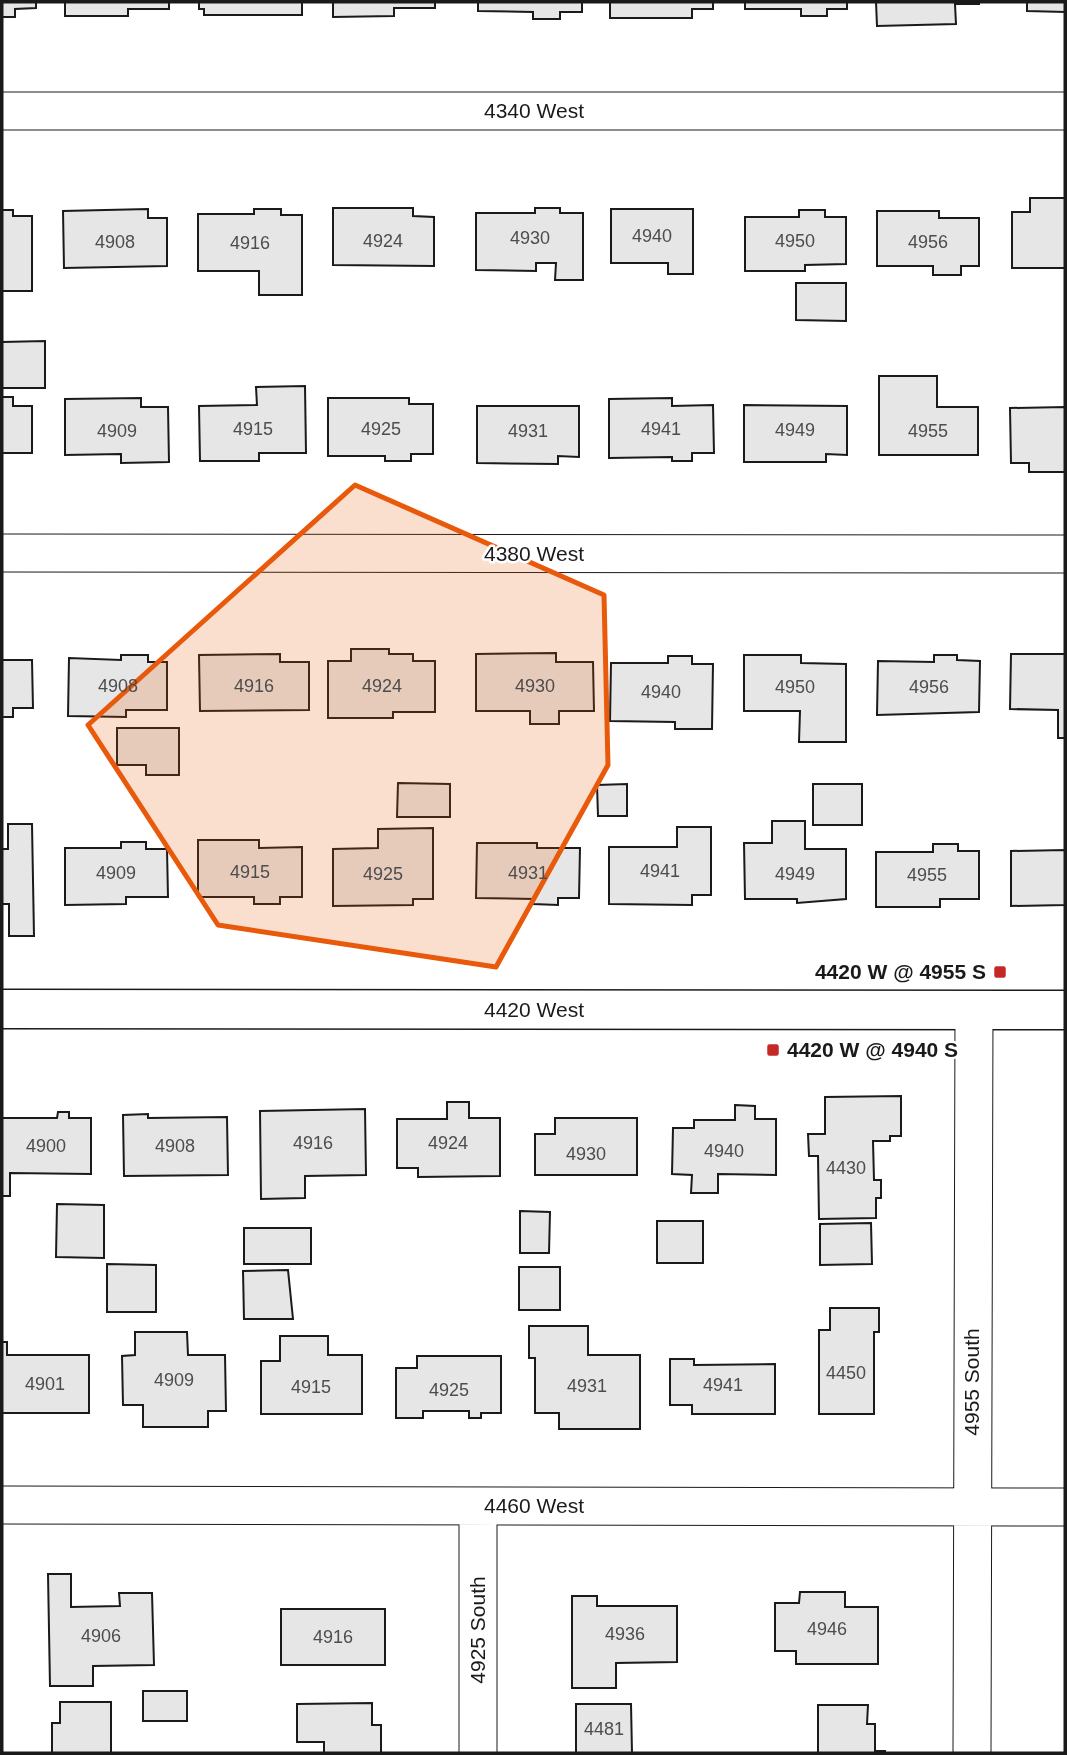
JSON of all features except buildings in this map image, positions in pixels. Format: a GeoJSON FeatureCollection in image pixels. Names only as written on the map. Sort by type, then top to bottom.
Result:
{"type":"FeatureCollection","features":[{"type":"Feature","properties":{"kind":"street","name":"4340 West"},"geometry":{"type":"LineString","coordinates":[[2,111],[1065,111]]}},
{"type":"Feature","properties":{"kind":"street","name":"4380 West"},"geometry":{"type":"LineString","coordinates":[[2,553],[1065,554]]}},
{"type":"Feature","properties":{"kind":"street","name":"4420 West"},"geometry":{"type":"LineString","coordinates":[[2,1009],[1065,1010]]}},
{"type":"Feature","properties":{"kind":"street","name":"4955 South"},"geometry":{"type":"LineString","coordinates":[[972,1753],[974,1010]]}},
{"type":"Feature","properties":{"kind":"street","name":"4460 West"},"geometry":{"type":"LineString","coordinates":[[2,1506],[1065,1507]]}},
{"type":"Feature","properties":{"kind":"street","name":"4925 South"},"geometry":{"type":"LineString","coordinates":[[478,1506],[478,1753]]}},
{"type":"Feature","properties":{"kind":"highlighted area"},"geometry":{"type":"Polygon","coordinates":[[[355,485],[604,595],[608,765],[496,967],[218,925],[88,725],[355,485]]]}},
{"type":"Feature","properties":{"kind":"place","name":"4420 W @ 4955 S"},"geometry":{"type":"Point","coordinates":[1000,972]}},
{"type":"Feature","properties":{"kind":"place","name":"4420 W @ 4940 S"},"geometry":{"type":"Point","coordinates":[773,1050]}}]}
